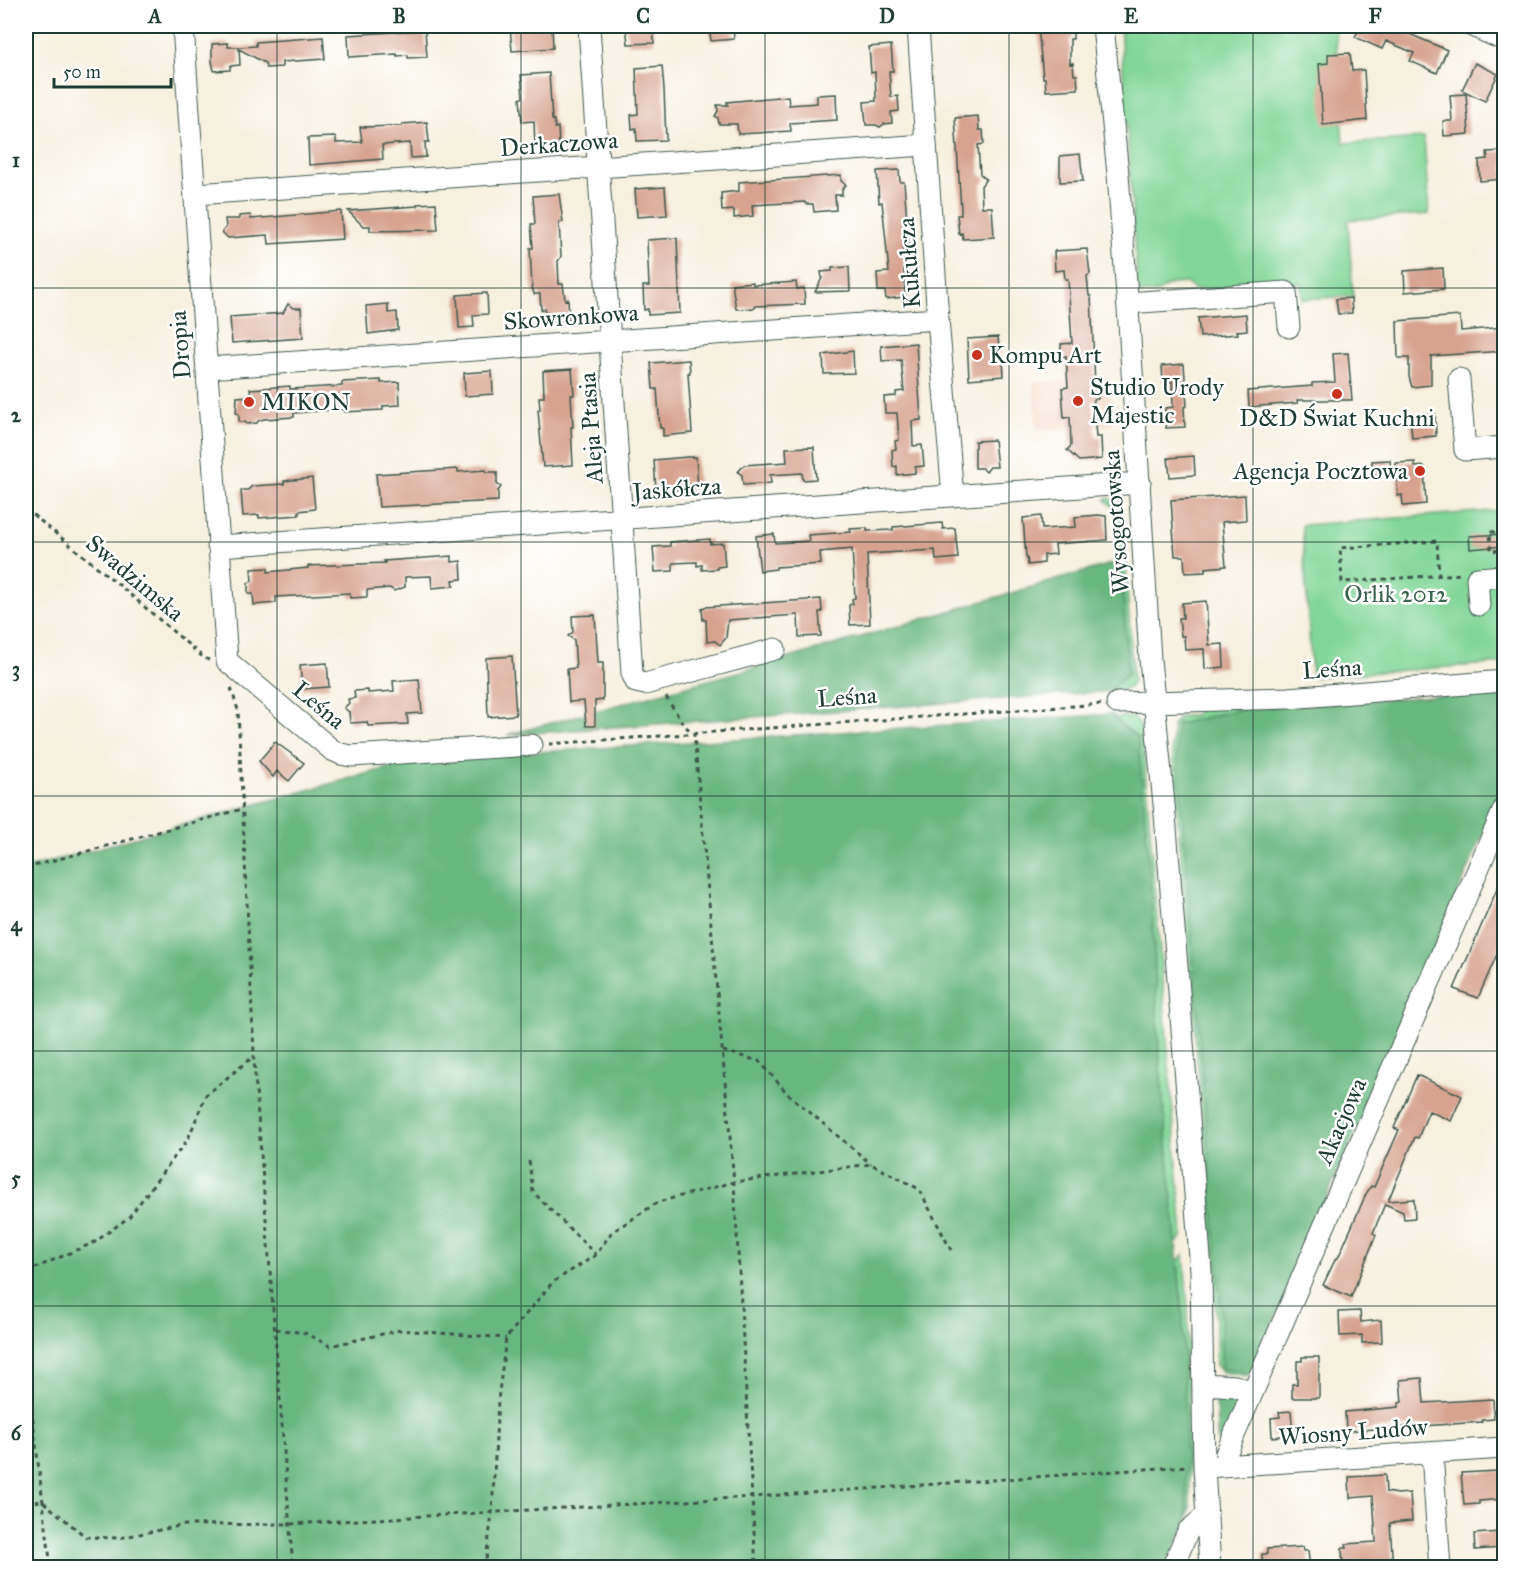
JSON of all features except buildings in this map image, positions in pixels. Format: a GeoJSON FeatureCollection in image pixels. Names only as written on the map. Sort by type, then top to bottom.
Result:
{"type":"FeatureCollection","features":[{"type":"Feature","properties":{"kind":"street","name":"Dropia"},"geometry":{"type":"LineString","coordinates":[[183,26],[227,661]]}},
{"type":"Feature","properties":{"kind":"street","name":"Aleja Ptasia"},"geometry":{"type":"LineString","coordinates":[[589,26],[632,674],[636,682],[640,684],[656,681]]}},
{"type":"Feature","properties":{"kind":"street","name":"Kukułcza"},"geometry":{"type":"LineString","coordinates":[[918,26],[938,319],[953,496]]}},
{"type":"Feature","properties":{"kind":"street","name":"Wysogotowska"},"geometry":{"type":"LineString","coordinates":[[1103,26],[1127,303],[1155,702],[1201,1270],[1203,1384],[1197,1466]]}},
{"type":"Feature","properties":{"kind":"street"},"geometry":{"type":"LineString","coordinates":[[1473,26],[1504,40]]}},
{"type":"Feature","properties":{"kind":"street","name":"Derkaczowa"},"geometry":{"type":"LineString","coordinates":[[195,194],[926,145]]}},
{"type":"Feature","properties":{"kind":"street"},"geometry":{"type":"LineString","coordinates":[[1127,303],[1286,292],[1289,327]]}},
{"type":"Feature","properties":{"kind":"street","name":"Skowronkowa"},"geometry":{"type":"LineString","coordinates":[[207,368],[938,319]]}},
{"type":"Feature","properties":{"kind":"street"},"geometry":{"type":"LineString","coordinates":[[1459,379],[1465,450],[1504,447]]}},
{"type":"Feature","properties":{"kind":"street","name":"Jaskółcza"},"geometry":{"type":"LineString","coordinates":[[218,546],[1140,483]]}},
{"type":"Feature","properties":{"kind":"street"},"geometry":{"type":"LineString","coordinates":[[1479,605],[1478,578],[1504,576]]}},
{"type":"Feature","properties":{"kind":"street"},"geometry":{"type":"LineString","coordinates":[[656,681],[775,650]]}},
{"type":"Feature","properties":{"kind":"street","name":"Leśna"},"geometry":{"type":"LineString","coordinates":[[227,661],[332,750],[341,754],[351,756],[532,745]]}},
{"type":"Feature","properties":{"kind":"street","name":"Leśna"},"geometry":{"type":"LineString","coordinates":[[1117,703],[1288,698],[1504,681]]}},
{"type":"Feature","properties":{"kind":"street","name":"Akacjowa"},"geometry":{"type":"LineString","coordinates":[[1226,1454],[1504,809]]}},
{"type":"Feature","properties":{"kind":"street"},"geometry":{"type":"LineString","coordinates":[[1203,1384],[1235,1386],[1252,1392]]}},
{"type":"Feature","properties":{"kind":"street","name":"Wiosny Ludów"},"geometry":{"type":"LineString","coordinates":[[1197,1466],[1504,1448]]}},
{"type":"Feature","properties":{"kind":"street"},"geometry":{"type":"LineString","coordinates":[[1432,1453],[1440,1568]]}},
{"type":"Feature","properties":{"kind":"street"},"geometry":{"type":"LineString","coordinates":[[1197,1466],[1207,1515],[1210,1568]]}},
{"type":"Feature","properties":{"kind":"street"},"geometry":{"type":"LineString","coordinates":[[1172,1568],[1188,1531],[1207,1515]]}},
{"type":"Feature","properties":{"kind":"path","name":"Swadzimska"},"geometry":{"type":"LineString","coordinates":[[26,509],[204,658],[220,662],[227,661]]}},
{"type":"Feature","properties":{"kind":"path"},"geometry":{"type":"LineString","coordinates":[[1504,531],[1490,532],[1491,551],[1504,550]]}},
{"type":"Feature","properties":{"kind":"path"},"geometry":{"type":"LineString","coordinates":[[1439,576],[1437,541],[1340,548],[1342,582],[1439,576],[1470,574],[1478,578]]}},
{"type":"Feature","properties":{"kind":"path"},"geometry":{"type":"LineString","coordinates":[[227,661],[231,688],[238,710],[254,1056],[293,1568]]}},
{"type":"Feature","properties":{"kind":"path"},"geometry":{"type":"LineString","coordinates":[[656,681],[684,725],[694,734],[734,1182],[756,1568]]}},
{"type":"Feature","properties":{"kind":"path","name":"Leśna"},"geometry":{"type":"LineString","coordinates":[[532,745],[1117,703]]}},
{"type":"Feature","properties":{"kind":"path"},"geometry":{"type":"LineString","coordinates":[[26,868],[242,808]]}},
{"type":"Feature","properties":{"kind":"path"},"geometry":{"type":"LineString","coordinates":[[723,1051],[759,1061],[788,1094],[871,1164],[919,1189],[951,1250]]}},
{"type":"Feature","properties":{"kind":"path"},"geometry":{"type":"LineString","coordinates":[[26,1272],[95,1242],[129,1217],[188,1139],[206,1095],[254,1056]]}},
{"type":"Feature","properties":{"kind":"path"},"geometry":{"type":"LineString","coordinates":[[529,1161],[533,1192],[596,1255]]}},
{"type":"Feature","properties":{"kind":"path"},"geometry":{"type":"LineString","coordinates":[[485,1568],[492,1513],[498,1400],[506,1338],[554,1282],[596,1255],[611,1233],[658,1202],[734,1182],[871,1164]]}},
{"type":"Feature","properties":{"kind":"path"},"geometry":{"type":"LineString","coordinates":[[276,1329],[305,1333],[330,1346],[400,1330],[506,1338]]}},
{"type":"Feature","properties":{"kind":"path"},"geometry":{"type":"LineString","coordinates":[[26,1364],[51,1568]]}},
{"type":"Feature","properties":{"kind":"path"},"geometry":{"type":"LineString","coordinates":[[26,1503],[42,1501],[86,1537],[119,1538],[185,1526],[290,1524],[492,1513],[1197,1466]]}},
{"type":"Feature","properties":{"kind":"shaded area"},"geometry":{"type":"Polygon","coordinates":[[[1108,377],[1112,425],[1037,430],[1033,383],[1108,377]]]}},
{"type":"Feature","properties":{"kind":"green space"},"geometry":{"type":"Polygon","coordinates":[[[1120,26],[1335,26],[1343,143],[1424,138],[1429,214],[1348,220],[1353,296],[1302,299],[1301,283],[1195,290],[1186,283],[1171,284],[1158,292],[1138,294],[1120,26]]]}},
{"type":"Feature","properties":{"kind":"green space"},"geometry":{"type":"Polygon","coordinates":[[[1109,498],[1116,501],[1122,512],[1133,681],[1129,688],[1112,691],[1112,688],[1128,674],[1118,511],[1105,500],[1109,498]]]}},
{"type":"Feature","properties":{"kind":"green space","name":"Orlik 2012"},"geometry":{"type":"Polygon","coordinates":[[[1504,510],[1504,663],[1312,677],[1302,525],[1504,510]]]}},
{"type":"Feature","properties":{"kind":"green space"},"geometry":{"type":"Polygon","coordinates":[[[1121,561],[1128,674],[1112,688],[1112,691],[507,735],[789,658],[1121,561]]]}},
{"type":"Feature","properties":{"kind":"green space"},"geometry":{"type":"Polygon","coordinates":[[[1476,693],[1477,697],[1504,695],[1504,786],[1251,1373],[1221,1369],[1221,1310],[1176,741],[1177,724],[1237,710],[1476,693]]]}},
{"type":"Feature","properties":{"kind":"green space"},"geometry":{"type":"Polygon","coordinates":[[[1237,707],[1237,711],[1178,724],[1221,1310],[1221,1368],[1253,1373],[1246,1376],[1222,1372],[1216,1365],[1212,1239],[1172,747],[1173,725],[1179,717],[1197,714],[1197,708],[1237,707]]]}},
{"type":"Feature","properties":{"kind":"green space"},"geometry":{"type":"Polygon","coordinates":[[[1113,714],[1113,718],[1138,738],[1151,888],[1160,1067],[1183,1320],[1187,1522],[1166,1567],[26,1568],[26,868],[416,760],[1113,714]]]}},
{"type":"Feature","properties":{"kind":"green space"},"geometry":{"type":"Polygon","coordinates":[[[1113,717],[1133,717],[1139,723],[1142,732],[1183,1236],[1176,1244],[1160,1067],[1151,888],[1138,738],[1113,717]]]}},
{"type":"Feature","properties":{"kind":"green space"},"geometry":{"type":"Polygon","coordinates":[[[1184,1254],[1188,1311],[1190,1513],[1187,1522],[1183,1320],[1178,1261],[1184,1254]]]}},
{"type":"Feature","properties":{"kind":"green space"},"geometry":{"type":"Polygon","coordinates":[[[1220,1392],[1239,1398],[1219,1447],[1216,1394],[1220,1392]]]}},
{"type":"Feature","properties":{"kind":"place","name":"Kompu Art"},"geometry":{"type":"Point","coordinates":[977,355]}},
{"type":"Feature","properties":{"kind":"place","name":"D&D Świat Kuchni"},"geometry":{"type":"Point","coordinates":[1337,394]}},
{"type":"Feature","properties":{"kind":"place","name":"Studio Urody Majestic"},"geometry":{"type":"Point","coordinates":[1078,401]}},
{"type":"Feature","properties":{"kind":"place","name":"MIKON"},"geometry":{"type":"Point","coordinates":[249,402]}},
{"type":"Feature","properties":{"kind":"place","name":"Agencja Pocztowa"},"geometry":{"type":"Point","coordinates":[1420,471]}}]}
